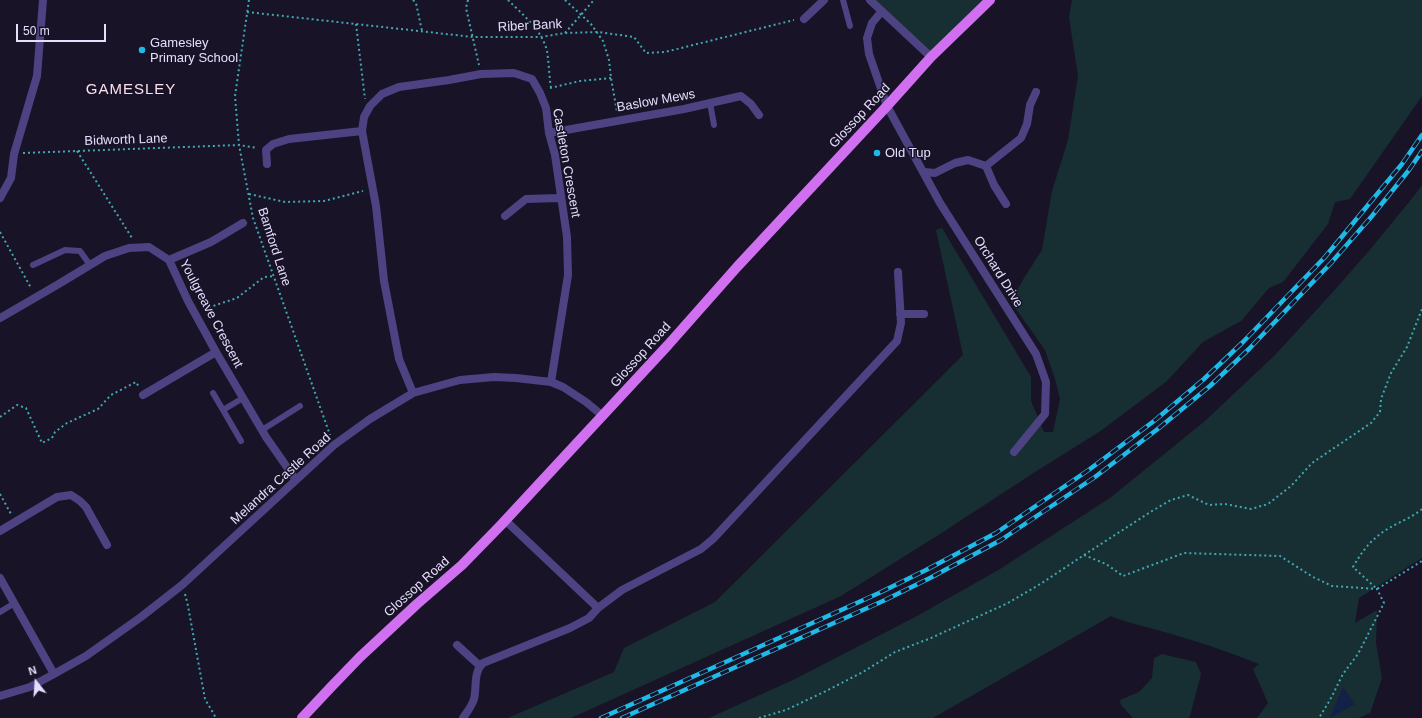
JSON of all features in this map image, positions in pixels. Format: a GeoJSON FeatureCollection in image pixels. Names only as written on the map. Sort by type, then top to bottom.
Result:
{"type":"FeatureCollection","features":[{"type":"Feature","properties":{"kind":"main road","name":"Glossop Road"},"geometry":{"type":"LineString","coordinates":[[302,718],[365,652],[462,565],[506,521],[737,267],[888,106],[931,57],[990,0]]}},
{"type":"Feature","properties":{"kind":"street"},"geometry":{"type":"LineString","coordinates":[[0,198],[11,178],[14,154],[37,76],[44,0]]}},
{"type":"Feature","properties":{"kind":"street"},"geometry":{"type":"LineString","coordinates":[[804,19],[824,0]]}},
{"type":"Feature","properties":{"kind":"street"},"geometry":{"type":"LineString","coordinates":[[870,0],[931,57]]}},
{"type":"Feature","properties":{"kind":"street","name":"Orchard Drive"},"geometry":{"type":"LineString","coordinates":[[882,11],[872,23],[867,38],[869,54],[888,106],[940,203],[1036,354],[1046,382],[1045,414],[1014,452]]}},
{"type":"Feature","properties":{"kind":"street","name":"Castleton Crescent"},"geometry":{"type":"LineString","coordinates":[[413,393],[399,359],[391,322],[384,281],[373,188],[362,131],[364,117],[370,106],[382,94],[399,87],[481,74],[514,73],[532,79],[546,108],[549,133],[555,155],[560,198],[567,237],[568,275],[551,382]]}},
{"type":"Feature","properties":{"kind":"street"},"geometry":{"type":"LineString","coordinates":[[986,166],[1021,138],[1027,124],[1030,105],[1036,92]]}},
{"type":"Feature","properties":{"kind":"street","name":"Baslow Mews"},"geometry":{"type":"LineString","coordinates":[[549,133],[741,96],[751,104],[759,115]]}},
{"type":"Feature","properties":{"kind":"street"},"geometry":{"type":"LineString","coordinates":[[267,164],[266,150],[273,144],[289,139],[362,131]]}},
{"type":"Feature","properties":{"kind":"street"},"geometry":{"type":"LineString","coordinates":[[924,172],[935,172],[955,163],[968,160],[986,166],[994,185],[1006,204]]}},
{"type":"Feature","properties":{"kind":"street"},"geometry":{"type":"LineString","coordinates":[[505,216],[526,199],[560,198]]}},
{"type":"Feature","properties":{"kind":"street"},"geometry":{"type":"LineString","coordinates":[[169,260],[211,242],[244,223]]}},
{"type":"Feature","properties":{"kind":"street","name":"Youlgreave Crescent"},"geometry":{"type":"LineString","coordinates":[[0,318],[57,286],[105,256],[129,248],[149,247],[169,260],[194,313],[216,352],[262,430],[296,480]]}},
{"type":"Feature","properties":{"kind":"street"},"geometry":{"type":"LineString","coordinates":[[463,718],[472,706],[474,700],[477,670],[480,666],[487,661],[570,628],[589,618],[598,608],[622,590],[701,549],[713,539],[897,341],[901,323],[898,272]]}},
{"type":"Feature","properties":{"kind":"street"},"geometry":{"type":"LineString","coordinates":[[900,314],[924,314]]}},
{"type":"Feature","properties":{"kind":"street"},"geometry":{"type":"LineString","coordinates":[[143,395],[216,352]]}},
{"type":"Feature","properties":{"kind":"street","name":"Melandra Castle Road"},"geometry":{"type":"LineString","coordinates":[[0,696],[30,687],[54,674],[86,656],[141,617],[182,585],[334,446],[370,419],[413,393],[460,380],[494,377],[551,382],[563,387],[580,398],[603,416]]}},
{"type":"Feature","properties":{"kind":"street"},"geometry":{"type":"LineString","coordinates":[[0,531],[57,497],[71,495],[86,507],[107,545]]}},
{"type":"Feature","properties":{"kind":"street"},"geometry":{"type":"LineString","coordinates":[[506,521],[598,608]]}},
{"type":"Feature","properties":{"kind":"street"},"geometry":{"type":"LineString","coordinates":[[0,578],[54,674]]}},
{"type":"Feature","properties":{"kind":"street"},"geometry":{"type":"LineString","coordinates":[[456,645],[480,666]]}},
{"type":"Feature","properties":{"kind":"lane"},"geometry":{"type":"LineString","coordinates":[[842,0],[850,26]]}},
{"type":"Feature","properties":{"kind":"lane"},"geometry":{"type":"LineString","coordinates":[[710,103],[714,125]]}},
{"type":"Feature","properties":{"kind":"lane"},"geometry":{"type":"LineString","coordinates":[[33,265],[65,250],[80,251],[90,265]]}},
{"type":"Feature","properties":{"kind":"lane"},"geometry":{"type":"LineString","coordinates":[[213,393],[241,441]]}},
{"type":"Feature","properties":{"kind":"lane"},"geometry":{"type":"LineString","coordinates":[[223,410],[243,398]]}},
{"type":"Feature","properties":{"kind":"lane"},"geometry":{"type":"LineString","coordinates":[[262,430],[300,406]]}},
{"type":"Feature","properties":{"kind":"lane"},"geometry":{"type":"LineString","coordinates":[[0,612],[14,604]]}},
{"type":"Feature","properties":{"kind":"path","name":"Bamford Lane"},"geometry":{"type":"LineString","coordinates":[[249,0],[235,96],[239,145],[253,218],[334,446]]}},
{"type":"Feature","properties":{"kind":"path"},"geometry":{"type":"LineString","coordinates":[[413,0],[416,3],[422,31]]}},
{"type":"Feature","properties":{"kind":"path"},"geometry":{"type":"LineString","coordinates":[[468,0],[466,8],[481,74]]}},
{"type":"Feature","properties":{"kind":"path"},"geometry":{"type":"LineString","coordinates":[[508,0],[541,37],[547,50],[551,88]]}},
{"type":"Feature","properties":{"kind":"path"},"geometry":{"type":"LineString","coordinates":[[565,0],[598,32],[603,41],[609,60],[619,120]]}},
{"type":"Feature","properties":{"kind":"path"},"geometry":{"type":"LineString","coordinates":[[565,33],[594,0]]}},
{"type":"Feature","properties":{"kind":"path","name":"Riber Bank"},"geometry":{"type":"LineString","coordinates":[[247,12],[473,37],[541,37],[565,33],[598,32],[634,37],[646,53],[665,52],[804,19]]}},
{"type":"Feature","properties":{"kind":"path"},"geometry":{"type":"LineString","coordinates":[[356,24],[366,113]]}},
{"type":"Feature","properties":{"kind":"path"},"geometry":{"type":"LineString","coordinates":[[540,93],[551,88],[580,81],[611,78]]}},
{"type":"Feature","properties":{"kind":"path","name":"Bidworth Lane"},"geometry":{"type":"LineString","coordinates":[[14,154],[239,145],[266,150]]}},
{"type":"Feature","properties":{"kind":"path"},"geometry":{"type":"LineString","coordinates":[[77,151],[138,247]]}},
{"type":"Feature","properties":{"kind":"path"},"geometry":{"type":"LineString","coordinates":[[249,194],[284,202],[324,201],[373,188]]}},
{"type":"Feature","properties":{"kind":"path"},"geometry":{"type":"LineString","coordinates":[[0,232],[36,297]]}},
{"type":"Feature","properties":{"kind":"path"},"geometry":{"type":"LineString","coordinates":[[194,313],[237,298],[264,277],[274,276]]}},
{"type":"Feature","properties":{"kind":"path"},"geometry":{"type":"LineString","coordinates":[[759,718],[786,710],[863,672],[895,652],[931,638],[1008,603],[1042,583],[1171,500],[1188,495],[1209,505],[1225,504],[1251,509],[1268,504],[1291,486],[1312,463],[1371,423],[1380,412],[1381,399],[1391,373],[1407,347],[1422,309]]}},
{"type":"Feature","properties":{"kind":"path"},"geometry":{"type":"LineString","coordinates":[[0,417],[17,405],[26,408],[42,443],[52,438],[55,432],[67,423],[98,409],[111,395],[136,382],[143,395]]}},
{"type":"Feature","properties":{"kind":"path"},"geometry":{"type":"LineString","coordinates":[[0,494],[15,522]]}},
{"type":"Feature","properties":{"kind":"path"},"geometry":{"type":"LineString","coordinates":[[1319,718],[1343,674],[1358,654],[1384,603],[1377,590],[1354,567],[1361,553],[1378,535],[1414,516],[1422,509]]}},
{"type":"Feature","properties":{"kind":"path"},"geometry":{"type":"LineString","coordinates":[[1084,555],[1106,564],[1123,576],[1184,553],[1280,556],[1313,577],[1332,586],[1377,590],[1422,561]]}},
{"type":"Feature","properties":{"kind":"path"},"geometry":{"type":"LineString","coordinates":[[182,585],[188,606],[205,699],[216,718]]}},
{"type":"Feature","properties":{"kind":"green space"},"geometry":{"type":"Polygon","coordinates":[[[875,0],[984,0],[930,52],[875,0]]]}},
{"type":"Feature","properties":{"kind":"green space"},"geometry":{"type":"Polygon","coordinates":[[[1072,0],[1422,0],[1422,96],[1350,199],[1335,202],[1328,224],[1283,282],[1269,288],[1241,321],[1203,342],[1167,381],[1099,432],[841,596],[571,718],[508,718],[614,672],[624,648],[715,602],[963,355],[936,230],[942,228],[1031,377],[1031,401],[1044,432],[1053,432],[1060,399],[1055,379],[1045,350],[1011,302],[1042,250],[1052,191],[1068,140],[1078,76],[1069,17],[1072,0]]]}},
{"type":"Feature","properties":{"kind":"green space"},"geometry":{"type":"Polygon","coordinates":[[[1422,185],[1422,558],[1359,598],[1355,623],[1377,610],[1376,643],[1382,678],[1370,713],[1359,718],[1257,718],[1268,703],[1253,669],[1259,664],[1198,642],[1129,623],[1111,616],[933,718],[709,718],[795,679],[919,615],[1000,569],[1110,498],[1205,421],[1275,355],[1368,252],[1422,185]]]}},
{"type":"Feature","properties":{"kind":"green space"},"geometry":{"type":"Polygon","coordinates":[[[1162,654],[1196,662],[1201,674],[1190,716],[1188,718],[1133,718],[1121,705],[1120,700],[1139,692],[1152,678],[1154,658],[1162,654]]]}},
{"type":"Feature","properties":{"kind":"water"},"geometry":{"type":"Polygon","coordinates":[[[1343,687],[1355,704],[1330,718],[1343,687]]]}},
{"type":"Feature","properties":{"kind":"railway"},"geometry":{"type":"LineString","coordinates":[[601,718],[879,593],[926,570],[996,533],[1090,469],[1154,421],[1204,379],[1243,342],[1325,257],[1402,164],[1422,135]]}},
{"type":"Feature","properties":{"kind":"railway"},"geometry":{"type":"LineString","coordinates":[[622,718],[883,601],[930,578],[1001,540],[1095,477],[1159,428],[1210,386],[1249,349],[1331,263],[1372,216],[1409,170],[1422,151]]}},
{"type":"Feature","properties":{"kind":"place","name":"Gamesley Primary School"},"geometry":{"type":"Point","coordinates":[142,50]}},
{"type":"Feature","properties":{"kind":"place","name":"Old Tup"},"geometry":{"type":"Point","coordinates":[877,153]}},
{"type":"Feature","properties":{"kind":"district","name":"GAMESLEY"},"geometry":{"type":"Point","coordinates":[131,90]}}]}
